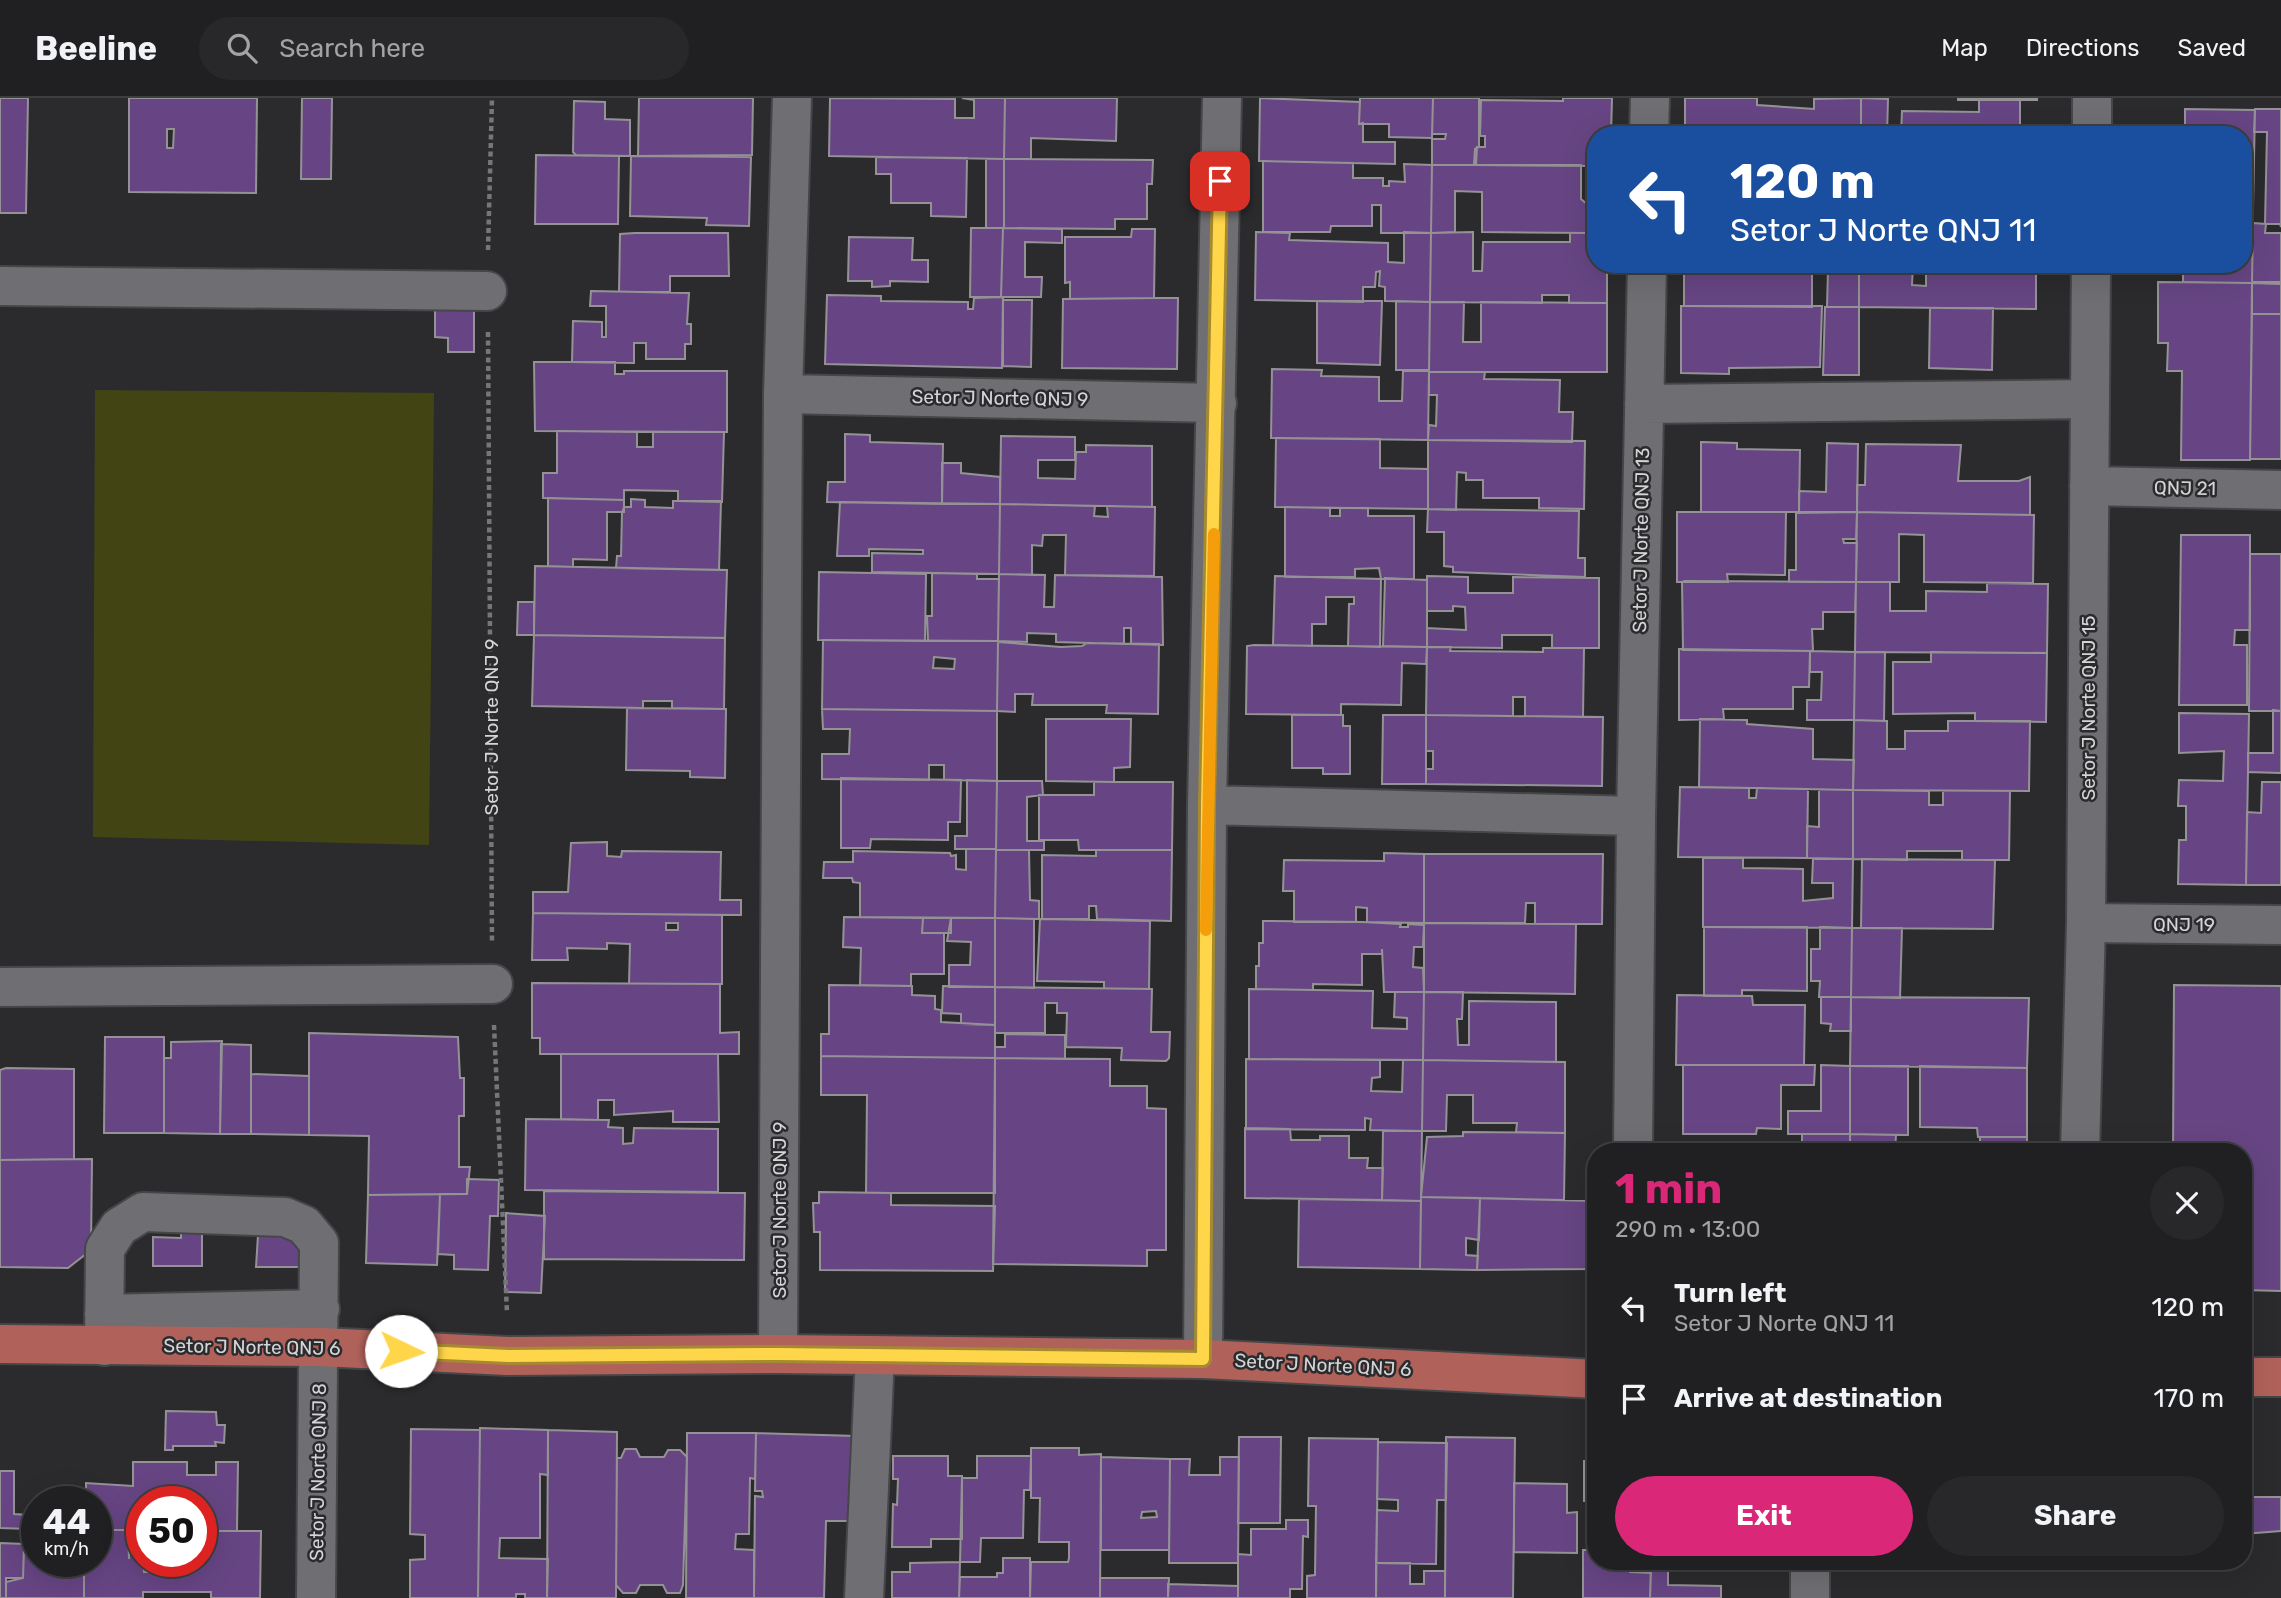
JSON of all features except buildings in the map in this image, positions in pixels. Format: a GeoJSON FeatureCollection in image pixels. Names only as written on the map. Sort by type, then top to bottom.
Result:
{"type":"FeatureCollection","features":[{"type":"Feature","properties":{"kind":"main road","name":"Setor J Norte QNJ 6"},"geometry":{"type":"LineString","coordinates":[[0,1344],[104,1330],[320,1347],[508,1356],[778,1354],[1203,1359],[1587,1379]]}},
{"type":"Feature","properties":{"kind":"main road"},"geometry":{"type":"LineString","coordinates":[[2252,1377],[2281,1377]]}},
{"type":"Feature","properties":{"kind":"street","name":"Setor J Norte QNJ 9"},"geometry":{"type":"LineString","coordinates":[[778,1354],[783,394],[792,98]]}},
{"type":"Feature","properties":{"kind":"street"},"geometry":{"type":"LineString","coordinates":[[1203,1359],[1207,805],[1222,98]]}},
{"type":"Feature","properties":{"kind":"street"},"geometry":{"type":"LineString","coordinates":[[1649,126],[1650,98]]}},
{"type":"Feature","properties":{"kind":"street"},"geometry":{"type":"LineString","coordinates":[[2092,98],[2092,126]]}},
{"type":"Feature","properties":{"kind":"street","name":"Setor J Norte QNJ 13"},"geometry":{"type":"LineString","coordinates":[[1633,1143],[1636,816],[1647,273]]}},
{"type":"Feature","properties":{"kind":"street","name":"Setor J Norte QNJ 15"},"geometry":{"type":"LineString","coordinates":[[2080,1143],[2086,923],[2091,273]]}},
{"type":"Feature","properties":{"kind":"street"},"geometry":{"type":"LineString","coordinates":[[0,286],[487,291]]}},
{"type":"Feature","properties":{"kind":"street","name":"Setor J Norte QNJ 9"},"geometry":{"type":"LineString","coordinates":[[783,394],[1217,403]]}},
{"type":"Feature","properties":{"kind":"street"},"geometry":{"type":"LineString","coordinates":[[1644,404],[2090,400]]}},
{"type":"Feature","properties":{"kind":"street","name":"QNJ 21"},"geometry":{"type":"LineString","coordinates":[[2090,486],[2281,490]]}},
{"type":"Feature","properties":{"kind":"street"},"geometry":{"type":"LineString","coordinates":[[1207,805],[1636,816]]}},
{"type":"Feature","properties":{"kind":"street","name":"QNJ 19"},"geometry":{"type":"LineString","coordinates":[[2086,923],[2281,925]]}},
{"type":"Feature","properties":{"kind":"street"},"geometry":{"type":"LineString","coordinates":[[0,987],[493,984]]}},
{"type":"Feature","properties":{"kind":"street","name":"Setor J Norte QNJ 8"},"geometry":{"type":"LineString","coordinates":[[104,1330],[105,1249],[119,1227],[143,1212],[285,1217],[304,1225],[319,1243],[316,1598]]}},
{"type":"Feature","properties":{"kind":"street"},"geometry":{"type":"LineString","coordinates":[[104,1330],[320,1309]]}},
{"type":"Feature","properties":{"kind":"street"},"geometry":{"type":"LineString","coordinates":[[864,1598],[875,1355]]}},
{"type":"Feature","properties":{"kind":"street"},"geometry":{"type":"LineString","coordinates":[[1810,1570],[1810,1598]]}},
{"type":"Feature","properties":{"kind":"path","name":"Setor J Norte QNJ 9"},"geometry":{"type":"LineString","coordinates":[[492,98],[487,291],[493,984],[508,1356]]}},
{"type":"Feature","properties":{"kind":"green space"},"geometry":{"type":"Polygon","coordinates":[[[95,390],[434,393],[429,845],[93,837],[95,390]]]}},
{"type":"Feature","properties":{"kind":"slow traffic"},"geometry":{"type":"LineString","coordinates":[[1206,930],[1214,534]]}},
{"type":"Feature","properties":{"kind":"route"},"geometry":{"type":"LineString","coordinates":[[401,1351],[508,1356],[778,1354],[1203,1359],[1207,805],[1220,181]]}}]}
